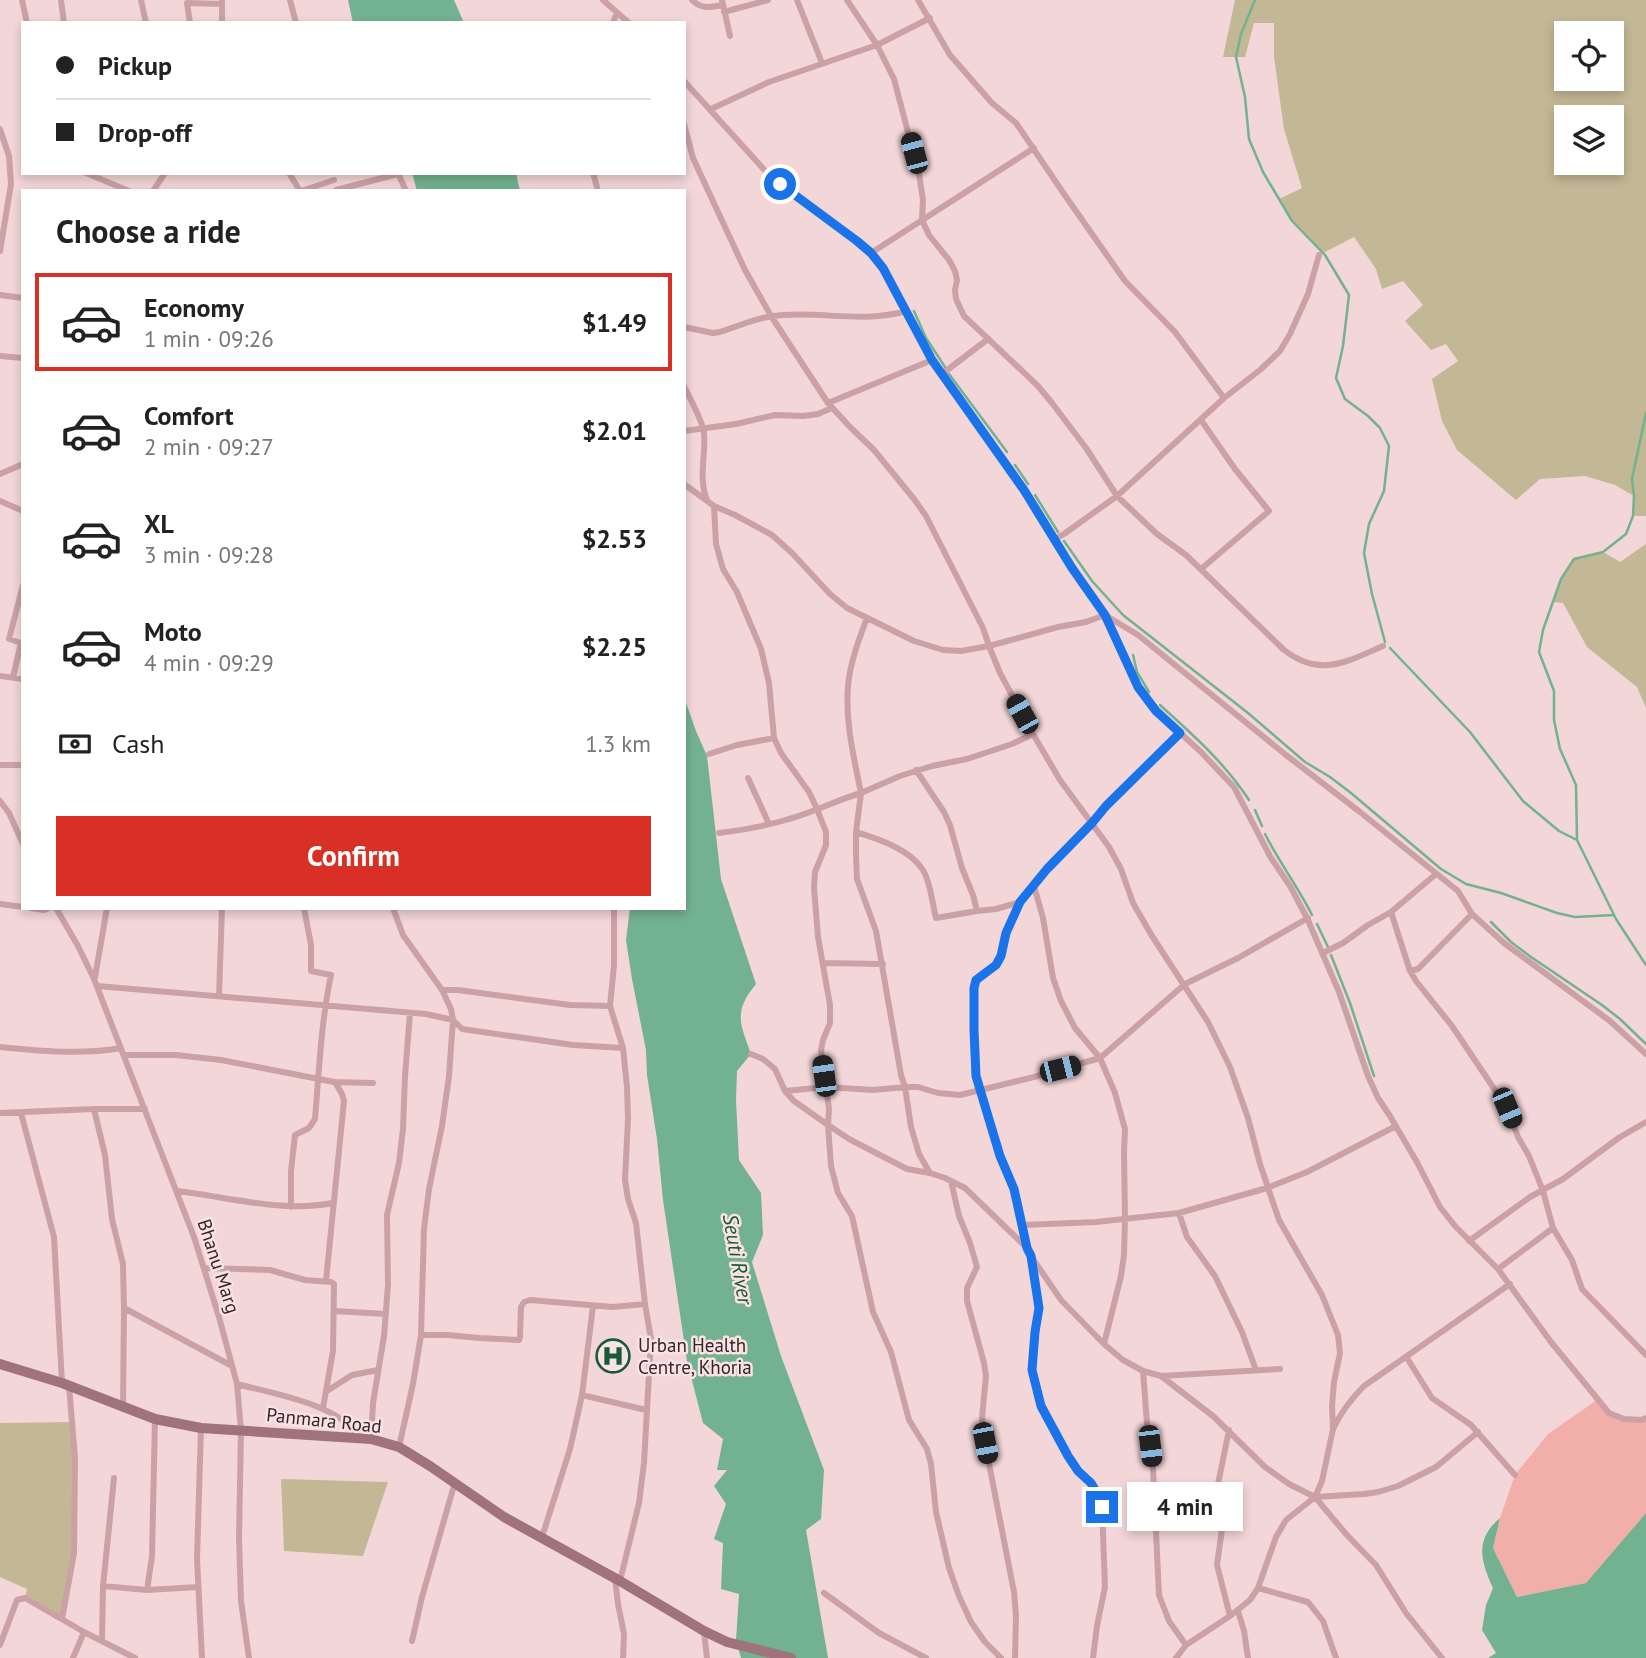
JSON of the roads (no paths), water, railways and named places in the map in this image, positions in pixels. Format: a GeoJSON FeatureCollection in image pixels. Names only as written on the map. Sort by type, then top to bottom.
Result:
{"type":"FeatureCollection","features":[{"type":"Feature","properties":{"kind":"street"},"geometry":{"type":"LineString","coordinates":[[22,0],[27,21]]}},
{"type":"Feature","properties":{"kind":"street"},"geometry":{"type":"LineString","coordinates":[[61,0],[64,21]]}},
{"type":"Feature","properties":{"kind":"street"},"geometry":{"type":"LineString","coordinates":[[141,0],[146,21]]}},
{"type":"Feature","properties":{"kind":"street"},"geometry":{"type":"LineString","coordinates":[[290,0],[295,21]]}},
{"type":"Feature","properties":{"kind":"street"},"geometry":{"type":"LineString","coordinates":[[603,0],[627,21]]}},
{"type":"Feature","properties":{"kind":"street"},"geometry":{"type":"LineString","coordinates":[[692,0],[705,8],[768,0]]}},
{"type":"Feature","properties":{"kind":"street"},"geometry":{"type":"LineString","coordinates":[[797,0],[822,63]]}},
{"type":"Feature","properties":{"kind":"street"},"geometry":{"type":"LineString","coordinates":[[847,0],[877,45],[894,79],[919,174],[923,200],[922,220],[929,235],[955,271],[956,299],[964,316],[1052,402],[1117,496],[1157,534],[1202,569],[1284,650],[1296,659],[1326,667],[1383,646]]}},
{"type":"Feature","properties":{"kind":"street"},"geometry":{"type":"LineString","coordinates":[[918,0],[950,55],[992,103],[1016,123],[1125,281],[1175,332],[1224,398]]}},
{"type":"Feature","properties":{"kind":"street"},"geometry":{"type":"LineString","coordinates":[[190,21],[187,1],[222,2],[222,21]]}},
{"type":"Feature","properties":{"kind":"street"},"geometry":{"type":"LineString","coordinates":[[723,6],[730,36]]}},
{"type":"Feature","properties":{"kind":"street"},"geometry":{"type":"LineString","coordinates":[[614,21],[617,12]]}},
{"type":"Feature","properties":{"kind":"street"},"geometry":{"type":"LineString","coordinates":[[711,109],[769,82],[877,45],[930,18]]}},
{"type":"Feature","properties":{"kind":"street"},"geometry":{"type":"LineString","coordinates":[[686,84],[768,174],[871,253],[883,268],[932,360],[1024,490],[1072,568],[1105,615],[1138,687],[1156,711],[1201,752],[1234,788],[1271,858],[1308,918],[1378,1098],[1440,1207],[1498,1269],[1551,1342],[1609,1413],[1624,1419],[1646,1418]]}},
{"type":"Feature","properties":{"kind":"street"},"geometry":{"type":"LineString","coordinates":[[0,129],[9,156],[11,184],[0,250]]}},
{"type":"Feature","properties":{"kind":"street"},"geometry":{"type":"LineString","coordinates":[[686,132],[693,158],[771,316],[830,405],[893,472],[920,507],[984,628],[1000,673],[1033,734],[1060,780],[1110,847],[1133,904],[1208,1022],[1239,1091],[1279,1220],[1322,1295],[1338,1335],[1340,1353],[1334,1382],[1333,1429],[1322,1481],[1315,1497],[1286,1520],[1276,1537],[1258,1588],[1250,1600],[1186,1645],[1176,1658]]}},
{"type":"Feature","properties":{"kind":"street"},"geometry":{"type":"LineString","coordinates":[[871,253],[1034,148]]}},
{"type":"Feature","properties":{"kind":"street"},"geometry":{"type":"LineString","coordinates":[[91,175],[125,189]]}},
{"type":"Feature","properties":{"kind":"street"},"geometry":{"type":"LineString","coordinates":[[116,184],[117,175]]}},
{"type":"Feature","properties":{"kind":"street"},"geometry":{"type":"LineString","coordinates":[[340,189],[394,175]]}},
{"type":"Feature","properties":{"kind":"street"},"geometry":{"type":"LineString","coordinates":[[305,189],[333,177]]}},
{"type":"Feature","properties":{"kind":"street"},"geometry":{"type":"LineString","coordinates":[[1055,539],[1117,496],[1224,398],[1280,351],[1308,294],[1319,255]]}},
{"type":"Feature","properties":{"kind":"street"},"geometry":{"type":"LineString","coordinates":[[0,295],[21,298]]}},
{"type":"Feature","properties":{"kind":"street"},"geometry":{"type":"LineString","coordinates":[[686,327],[713,333],[771,316],[868,318],[887,317],[906,311]]}},
{"type":"Feature","properties":{"kind":"street"},"geometry":{"type":"LineString","coordinates":[[942,373],[988,339]]}},
{"type":"Feature","properties":{"kind":"street"},"geometry":{"type":"LineString","coordinates":[[0,356],[21,358]]}},
{"type":"Feature","properties":{"kind":"street"},"geometry":{"type":"LineString","coordinates":[[686,431],[704,430],[775,415],[818,414],[830,405],[932,360]]}},
{"type":"Feature","properties":{"kind":"street"},"geometry":{"type":"LineString","coordinates":[[686,390],[704,430],[702,481],[704,492],[711,503],[716,544],[723,569],[737,592],[761,649],[769,683],[774,738],[817,809],[826,832],[826,845],[815,872],[814,888],[818,937],[830,1005],[830,1023],[821,1050],[829,1109],[831,1166],[838,1192],[852,1216],[873,1312],[891,1352],[909,1420],[927,1449],[936,1512],[949,1568],[971,1622],[1001,1658]]}},
{"type":"Feature","properties":{"kind":"street"},"geometry":{"type":"LineString","coordinates":[[1201,420],[1269,512],[1202,569]]}},
{"type":"Feature","properties":{"kind":"street"},"geometry":{"type":"LineString","coordinates":[[0,474],[21,465]]}},
{"type":"Feature","properties":{"kind":"street"},"geometry":{"type":"LineString","coordinates":[[686,485],[711,503],[772,535],[847,608],[914,641],[943,650],[961,651],[989,646],[1105,615]]}},
{"type":"Feature","properties":{"kind":"street"},"geometry":{"type":"LineString","coordinates":[[0,500],[21,509]]}},
{"type":"Feature","properties":{"kind":"street"},"geometry":{"type":"LineString","coordinates":[[13,677],[21,643],[9,639],[21,593]]}},
{"type":"Feature","properties":{"kind":"street"},"geometry":{"type":"LineString","coordinates":[[1105,615],[1138,635],[1360,811],[1458,891],[1472,914],[1504,943],[1610,1021],[1646,1054]]}},
{"type":"Feature","properties":{"kind":"street"},"geometry":{"type":"LineString","coordinates":[[867,618],[848,682],[847,706],[861,793],[856,832],[858,879],[876,931],[911,1127],[919,1154],[930,1173]]}},
{"type":"Feature","properties":{"kind":"street"},"geometry":{"type":"LineString","coordinates":[[0,676],[21,679]]}},
{"type":"Feature","properties":{"kind":"street"},"geometry":{"type":"LineString","coordinates":[[1180,733],[1047,869],[1020,902],[996,965],[976,980],[975,1064],[979,1091],[1014,1189],[1027,1248],[1061,1300],[1104,1343],[1123,1360],[1143,1371],[1161,1376],[1280,1369]]}},
{"type":"Feature","properties":{"kind":"street"},"geometry":{"type":"LineString","coordinates":[[719,833],[788,819],[916,770],[967,759],[1033,734]]}},
{"type":"Feature","properties":{"kind":"street"},"geometry":{"type":"LineString","coordinates":[[709,754],[774,738]]}},
{"type":"Feature","properties":{"kind":"street"},"geometry":{"type":"LineString","coordinates":[[0,765],[21,765]]}},
{"type":"Feature","properties":{"kind":"street"},"geometry":{"type":"LineString","coordinates":[[916,770],[950,825],[977,911]]}},
{"type":"Feature","properties":{"kind":"street"},"geometry":{"type":"LineString","coordinates":[[748,778],[769,824]]}},
{"type":"Feature","properties":{"kind":"street"},"geometry":{"type":"LineString","coordinates":[[0,800],[21,840]]}},
{"type":"Feature","properties":{"kind":"street"},"geometry":{"type":"LineString","coordinates":[[0,813],[9,813]]}},
{"type":"Feature","properties":{"kind":"street"},"geometry":{"type":"LineString","coordinates":[[856,832],[885,841],[907,855],[922,869],[936,918],[996,909],[1020,902]]}},
{"type":"Feature","properties":{"kind":"street"},"geometry":{"type":"LineString","coordinates":[[1323,953],[1391,912],[1436,874]]}},
{"type":"Feature","properties":{"kind":"street"},"geometry":{"type":"LineString","coordinates":[[1034,886],[1043,918],[1053,978],[1061,1001],[1074,1028],[1100,1058],[1115,1093],[1125,1129],[1124,1255],[1104,1343]]}},
{"type":"Feature","properties":{"kind":"street"},"geometry":{"type":"LineString","coordinates":[[0,904],[21,907]]}},
{"type":"Feature","properties":{"kind":"street","name":"Bhanu Marg"},"geometry":{"type":"LineString","coordinates":[[57,910],[96,983],[177,1191],[205,1268],[237,1384],[241,1430],[241,1589],[248,1658]]}},
{"type":"Feature","properties":{"kind":"street"},"geometry":{"type":"LineString","coordinates":[[107,910],[96,983],[324,1007],[410,1013],[453,1020],[462,1029],[573,1045],[623,1048]]}},
{"type":"Feature","properties":{"kind":"street"},"geometry":{"type":"LineString","coordinates":[[219,996],[222,910]]}},
{"type":"Feature","properties":{"kind":"street"},"geometry":{"type":"LineString","coordinates":[[291,1207],[295,1135],[309,1128],[315,1119],[324,1007],[331,975],[311,971],[311,946],[304,910]]}},
{"type":"Feature","properties":{"kind":"street"},"geometry":{"type":"LineString","coordinates":[[394,910],[403,935],[442,990],[453,1020],[449,1076],[424,1229],[421,1335],[399,1447]]}},
{"type":"Feature","properties":{"kind":"street"},"geometry":{"type":"LineString","coordinates":[[614,910],[614,965],[610,1006],[623,1048],[628,1119],[625,1180],[636,1223],[651,1339],[639,1503],[617,1579],[618,1604],[624,1634],[624,1658]]}},
{"type":"Feature","properties":{"kind":"street"},"geometry":{"type":"LineString","coordinates":[[1391,912],[1410,971],[1452,1026],[1507,1108],[1543,1191],[1553,1228],[1572,1260],[1582,1289],[1646,1355]]}},
{"type":"Feature","properties":{"kind":"street"},"geometry":{"type":"LineString","coordinates":[[1410,971],[1418,969],[1472,914]]}},
{"type":"Feature","properties":{"kind":"street"},"geometry":{"type":"LineString","coordinates":[[785,1091],[827,1087],[873,1090],[918,1087],[938,1093],[960,1094],[1100,1058],[1185,984],[1238,958],[1308,918]]}},
{"type":"Feature","properties":{"kind":"street"},"geometry":{"type":"LineString","coordinates":[[823,964],[883,964]]}},
{"type":"Feature","properties":{"kind":"street"},"geometry":{"type":"LineString","coordinates":[[442,990],[532,998],[570,1005],[610,1006]]}},
{"type":"Feature","properties":{"kind":"street"},"geometry":{"type":"LineString","coordinates":[[371,1439],[386,1314],[387,1214],[399,1163],[403,1129],[404,1076],[410,1013]]}},
{"type":"Feature","properties":{"kind":"street"},"geometry":{"type":"LineString","coordinates":[[0,1046],[60,1052],[176,1055],[335,1082],[373,1083]]}},
{"type":"Feature","properties":{"kind":"street"},"geometry":{"type":"LineString","coordinates":[[751,1054],[763,1059],[775,1069],[785,1091],[794,1101],[828,1125],[907,1169],[930,1173],[965,1188],[1027,1248]]}},
{"type":"Feature","properties":{"kind":"street"},"geometry":{"type":"LineString","coordinates":[[326,1281],[344,1101],[335,1082]]}},
{"type":"Feature","properties":{"kind":"street"},"geometry":{"type":"LineString","coordinates":[[94,1109],[105,1155],[112,1219],[123,1264],[123,1407]]}},
{"type":"Feature","properties":{"kind":"street"},"geometry":{"type":"LineString","coordinates":[[0,1113],[145,1109]]}},
{"type":"Feature","properties":{"kind":"street"},"geometry":{"type":"LineString","coordinates":[[21,1113],[54,1237],[65,1385],[75,1458],[72,1566],[62,1619]]}},
{"type":"Feature","properties":{"kind":"street"},"geometry":{"type":"LineString","coordinates":[[1469,1241],[1530,1197],[1563,1179],[1646,1122]]}},
{"type":"Feature","properties":{"kind":"street"},"geometry":{"type":"LineString","coordinates":[[1023,1225],[1096,1222],[1179,1213],[1267,1188],[1320,1167],[1396,1126]]}},
{"type":"Feature","properties":{"kind":"street"},"geometry":{"type":"LineString","coordinates":[[951,1181],[959,1216],[977,1267],[967,1288],[967,1301],[986,1376],[982,1418],[1014,1592],[1015,1658]]}},
{"type":"Feature","properties":{"kind":"street"},"geometry":{"type":"LineString","coordinates":[[177,1191],[291,1207],[333,1203]]}},
{"type":"Feature","properties":{"kind":"street"},"geometry":{"type":"LineString","coordinates":[[1179,1213],[1187,1237],[1215,1276],[1242,1332],[1256,1370]]}},
{"type":"Feature","properties":{"kind":"street"},"geometry":{"type":"LineString","coordinates":[[1498,1269],[1553,1228]]}},
{"type":"Feature","properties":{"kind":"street"},"geometry":{"type":"LineString","coordinates":[[1031,1256],[1039,1308],[1032,1370],[1041,1406],[1068,1456],[1078,1471],[1091,1483],[1102,1507],[1105,1587],[1093,1658]]}},
{"type":"Feature","properties":{"kind":"street"},"geometry":{"type":"LineString","coordinates":[[205,1268],[270,1270],[305,1280],[331,1282],[335,1287],[333,1351],[323,1408]]}},
{"type":"Feature","properties":{"kind":"street"},"geometry":{"type":"LineString","coordinates":[[1333,1429],[1349,1401],[1364,1387],[1510,1284]]}},
{"type":"Feature","properties":{"kind":"street"},"geometry":{"type":"LineString","coordinates":[[421,1335],[515,1341],[520,1337],[521,1307],[524,1302],[530,1300],[612,1307],[645,1304]]}},
{"type":"Feature","properties":{"kind":"street"},"geometry":{"type":"LineString","coordinates":[[542,1538],[570,1449],[582,1395],[593,1306]]}},
{"type":"Feature","properties":{"kind":"street"},"geometry":{"type":"LineString","coordinates":[[124,1308],[232,1366]]}},
{"type":"Feature","properties":{"kind":"street"},"geometry":{"type":"LineString","coordinates":[[334,1311],[386,1314]]}},
{"type":"Feature","properties":{"kind":"street"},"geometry":{"type":"LineString","coordinates":[[1407,1358],[1432,1398],[1471,1425],[1515,1475]]}},
{"type":"Feature","properties":{"kind":"street","name":"Panmara Road"},"geometry":{"type":"LineString","coordinates":[[0,1364],[155,1419],[201,1428],[371,1439],[399,1447],[504,1517],[704,1631],[727,1642],[791,1658]]}},
{"type":"Feature","properties":{"kind":"street"},"geometry":{"type":"LineString","coordinates":[[327,1391],[352,1375],[378,1370]]}},
{"type":"Feature","properties":{"kind":"street"},"geometry":{"type":"LineString","coordinates":[[1143,1371],[1153,1469],[1158,1595],[1169,1621],[1186,1645]]}},
{"type":"Feature","properties":{"kind":"street"},"geometry":{"type":"LineString","coordinates":[[1161,1376],[1213,1416],[1265,1467],[1289,1485],[1315,1497],[1376,1565],[1406,1614],[1442,1658]]}},
{"type":"Feature","properties":{"kind":"street"},"geometry":{"type":"LineString","coordinates":[[237,1384],[323,1408],[338,1416],[358,1438]]}},
{"type":"Feature","properties":{"kind":"street"},"geometry":{"type":"LineString","coordinates":[[582,1395],[646,1410]]}},
{"type":"Feature","properties":{"kind":"street"},"geometry":{"type":"LineString","coordinates":[[147,1590],[152,1556],[155,1419]]}},
{"type":"Feature","properties":{"kind":"street"},"geometry":{"type":"LineString","coordinates":[[201,1428],[198,1587],[202,1658]]}},
{"type":"Feature","properties":{"kind":"street"},"geometry":{"type":"LineString","coordinates":[[1228,1430],[1217,1489],[1222,1529],[1217,1565],[1230,1616]]}},
{"type":"Feature","properties":{"kind":"street"},"geometry":{"type":"LineString","coordinates":[[1315,1497],[1364,1494],[1398,1486],[1436,1467],[1478,1432]]}},
{"type":"Feature","properties":{"kind":"street"},"geometry":{"type":"LineString","coordinates":[[102,1641],[103,1587],[114,1478]]}},
{"type":"Feature","properties":{"kind":"street"},"geometry":{"type":"LineString","coordinates":[[412,1641],[454,1482]]}},
{"type":"Feature","properties":{"kind":"street"},"geometry":{"type":"LineString","coordinates":[[103,1587],[147,1590],[198,1587]]}},
{"type":"Feature","properties":{"kind":"street"},"geometry":{"type":"LineString","coordinates":[[1258,1588],[1308,1602],[1323,1621],[1336,1658]]}},
{"type":"Feature","properties":{"kind":"street"},"geometry":{"type":"LineString","coordinates":[[824,1593],[879,1633],[926,1658]]}},
{"type":"Feature","properties":{"kind":"street"},"geometry":{"type":"LineString","coordinates":[[0,1645],[17,1600],[25,1598],[102,1641],[123,1656],[135,1658]]}},
{"type":"Feature","properties":{"kind":"street"},"geometry":{"type":"LineString","coordinates":[[1238,1611],[1248,1658]]}},
{"type":"Feature","properties":{"kind":"street"},"geometry":{"type":"LineString","coordinates":[[704,1631],[707,1658]]}},
{"type":"Feature","properties":{"kind":"street"},"geometry":{"type":"LineString","coordinates":[[73,1658],[84,1632]]}},
{"type":"Feature","properties":{"kind":"water"},"geometry":{"type":"Polygon","coordinates":[[[348,0],[454,0],[463,21],[353,21],[348,0]]]}},
{"type":"Feature","properties":{"kind":"water"},"geometry":{"type":"Polygon","coordinates":[[[413,175],[516,175],[520,189],[416,189],[413,175]]]}},
{"type":"Feature","properties":{"kind":"water","name":"Seuti River"},"geometry":{"type":"Polygon","coordinates":[[[686,703],[707,756],[721,879],[756,984],[741,1010],[742,1026],[751,1054],[737,1071],[739,1160],[761,1193],[763,1235],[752,1262],[781,1356],[824,1470],[821,1519],[806,1530],[828,1658],[741,1658],[736,1640],[739,1594],[721,1589],[723,1543],[714,1539],[726,1504],[714,1486],[727,1470],[717,1470],[723,1439],[703,1423],[687,1361],[663,1200],[646,1050],[626,940],[630,910],[686,910],[686,703]]]}},
{"type":"Feature","properties":{"kind":"water"},"geometry":{"type":"Polygon","coordinates":[[[1646,1513],[1646,1658],[1488,1658],[1496,1653],[1482,1630],[1486,1605],[1493,1588],[1485,1569],[1482,1551],[1486,1534],[1500,1518],[1493,1548],[1517,1597],[1586,1583],[1646,1513]]]}},
{"type":"Feature","properties":{"kind":"waterway"},"geometry":{"type":"LineString","coordinates":[[1255,0],[1241,34],[1236,57],[1245,97],[1249,139],[1263,172],[1292,221],[1325,255],[1349,295],[1336,378],[1345,399],[1380,428],[1389,446],[1384,491],[1369,524],[1364,553],[1385,642]]}},
{"type":"Feature","properties":{"kind":"waterway"},"geometry":{"type":"LineString","coordinates":[[914,311],[926,338],[945,367]]}},
{"type":"Feature","properties":{"kind":"waterway"},"geometry":{"type":"LineString","coordinates":[[949,374],[1007,452]]}},
{"type":"Feature","properties":{"kind":"waterway"},"geometry":{"type":"LineString","coordinates":[[1646,413],[1632,479],[1633,516],[1626,534],[1603,552],[1574,559],[1561,579],[1543,630],[1539,652],[1554,691],[1554,720],[1560,749],[1576,785],[1577,840],[1616,919],[1646,965]]}},
{"type":"Feature","properties":{"kind":"waterway"},"geometry":{"type":"LineString","coordinates":[[1015,465],[1028,484]]}},
{"type":"Feature","properties":{"kind":"waterway"},"geometry":{"type":"LineString","coordinates":[[1035,495],[1058,532]]}},
{"type":"Feature","properties":{"kind":"waterway"},"geometry":{"type":"LineString","coordinates":[[1064,541],[1092,581],[1123,615],[1248,713],[1305,762],[1351,793],[1441,869],[1466,884],[1557,913],[1575,917],[1614,915]]}},
{"type":"Feature","properties":{"kind":"waterway"},"geometry":{"type":"LineString","coordinates":[[1390,648],[1470,732],[1523,801],[1559,831],[1577,840]]}},
{"type":"Feature","properties":{"kind":"waterway"},"geometry":{"type":"LineString","coordinates":[[1133,655],[1137,672],[1149,692]]}},
{"type":"Feature","properties":{"kind":"waterway"},"geometry":{"type":"LineString","coordinates":[[1160,705],[1219,761],[1249,800]]}},
{"type":"Feature","properties":{"kind":"waterway"},"geometry":{"type":"LineString","coordinates":[[1255,810],[1262,826]]}},
{"type":"Feature","properties":{"kind":"waterway"},"geometry":{"type":"LineString","coordinates":[[1265,834],[1312,915]]}},
{"type":"Feature","properties":{"kind":"waterway"},"geometry":{"type":"LineString","coordinates":[[1491,922],[1511,942],[1620,1019],[1646,1044]]}},
{"type":"Feature","properties":{"kind":"waterway"},"geometry":{"type":"LineString","coordinates":[[1317,924],[1328,947]]}},
{"type":"Feature","properties":{"kind":"waterway"},"geometry":{"type":"LineString","coordinates":[[1331,955],[1374,1076]]}},
{"type":"Feature","properties":{"kind":"place","name":"Urban Health Centre, Khoria"},"geometry":{"type":"Point","coordinates":[613,1356]}}]}
